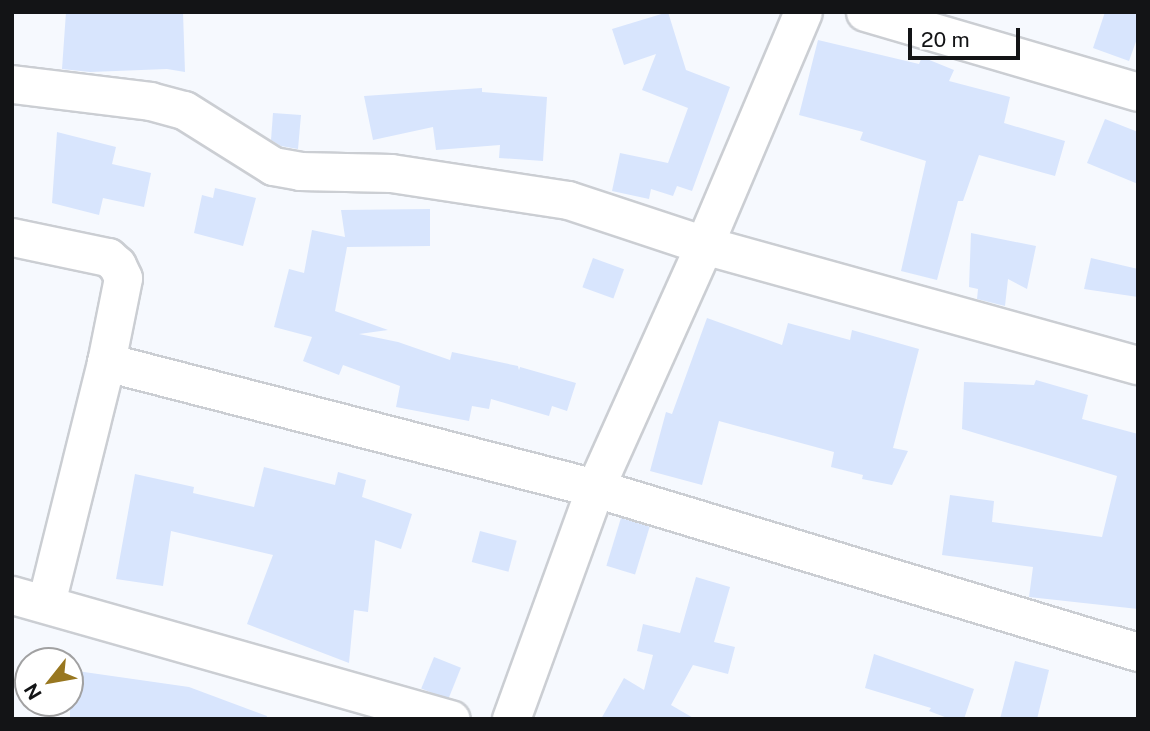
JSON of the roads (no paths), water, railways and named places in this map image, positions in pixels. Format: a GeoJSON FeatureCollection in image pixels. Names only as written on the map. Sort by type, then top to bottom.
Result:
{"type":"FeatureCollection","features":[{"type":"Feature","properties":{"kind":"street"},"geometry":{"type":"LineString","coordinates":[[511,719],[595,488],[705,245],[803,12]]}},
{"type":"Feature","properties":{"kind":"street"},"geometry":{"type":"LineString","coordinates":[[864,12],[1138,92]]}},
{"type":"Feature","properties":{"kind":"street"},"geometry":{"type":"LineString","coordinates":[[12,84],[150,101],[184,110],[273,166],[300,171],[391,173],[569,200],[705,245],[1138,365]]}},
{"type":"Feature","properties":{"kind":"street"},"geometry":{"type":"LineString","coordinates":[[12,237],[107,257],[117,265],[123,278],[106,362],[29,599],[451,719]]}},
{"type":"Feature","properties":{"kind":"street"},"geometry":{"type":"LineString","coordinates":[[106,362],[595,488],[1138,652]]}}]}
